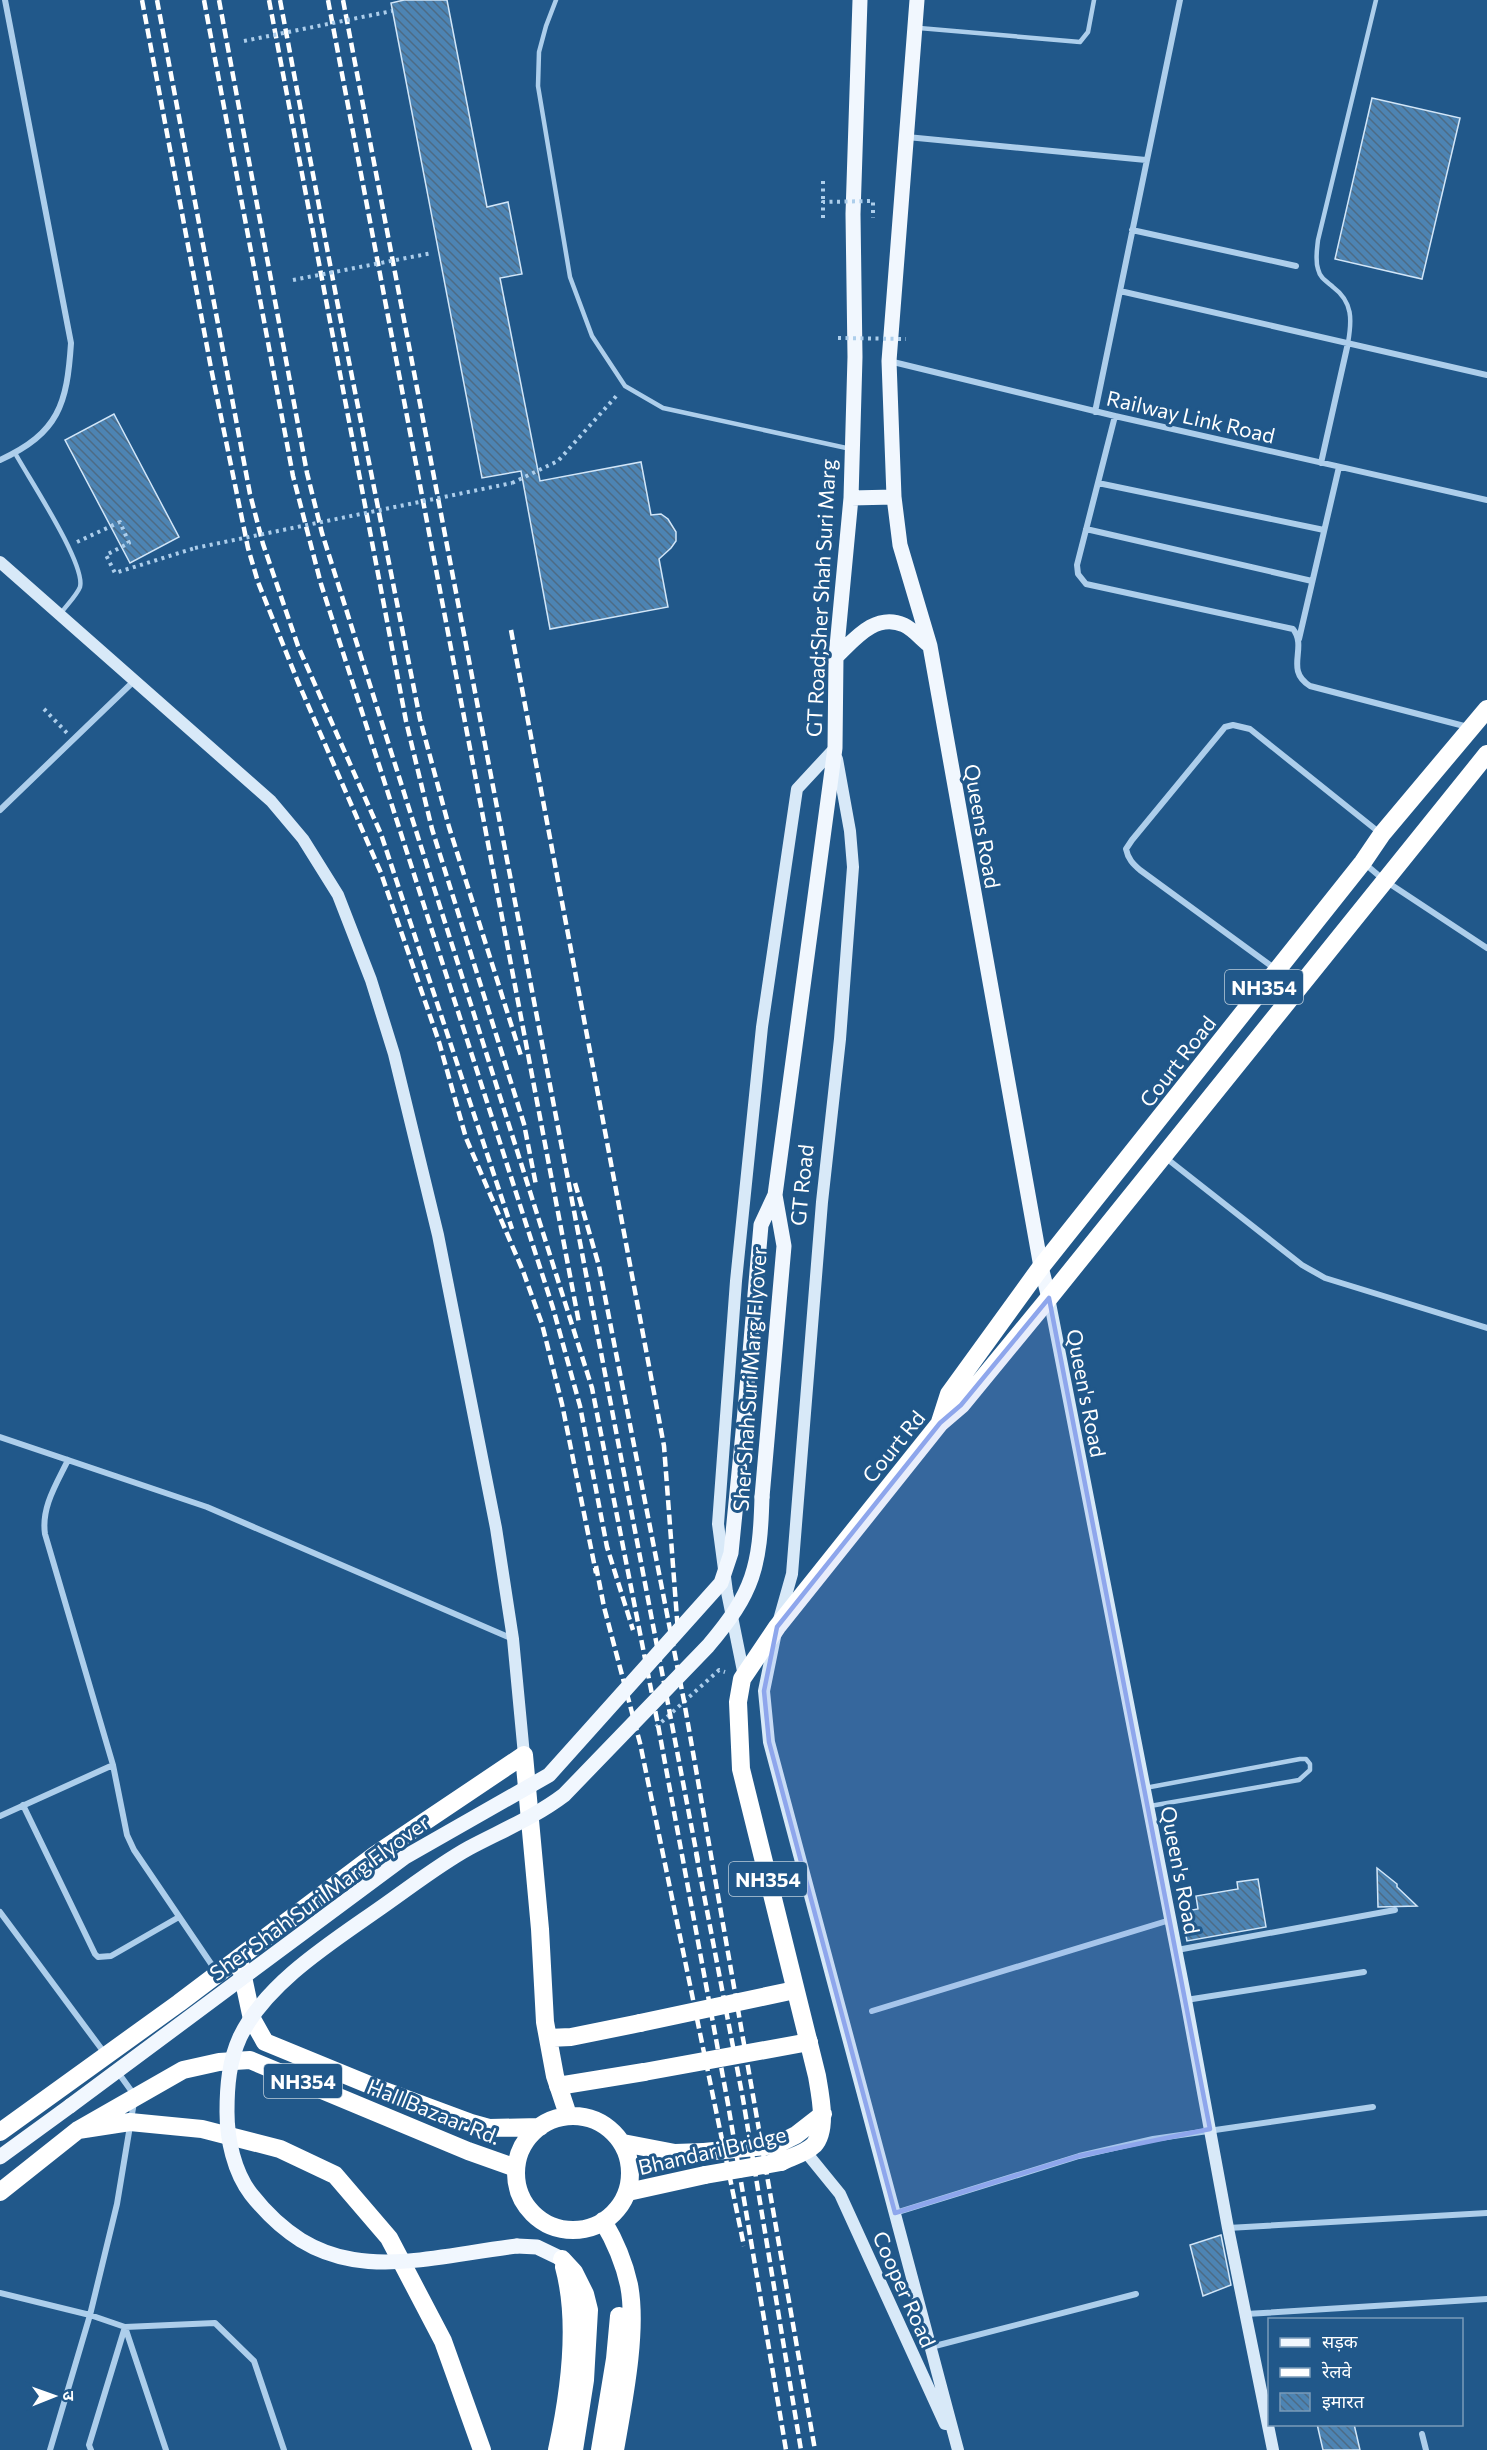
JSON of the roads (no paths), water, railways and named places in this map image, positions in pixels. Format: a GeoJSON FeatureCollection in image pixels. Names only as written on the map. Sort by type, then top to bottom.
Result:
{"type":"FeatureCollection","features":[{"type":"Feature","properties":{"kind":"highway","name":"Court Road"},"geometry":{"type":"LineString","coordinates":[[940,1423],[949,1394],[1041,1267],[1363,862],[1382,834],[1487,709]]}},
{"type":"Feature","properties":{"kind":"highway","name":"NH354"},"geometry":{"type":"LineString","coordinates":[[1049,1298],[1487,754]]}},
{"type":"Feature","properties":{"kind":"highway","name":"Court Rd"},"geometry":{"type":"LineString","coordinates":[[777,1627],[940,1423],[961,1405],[1049,1298]]}},
{"type":"Feature","properties":{"kind":"highway","name":"NH354"},"geometry":{"type":"LineString","coordinates":[[777,1627],[743,1678],[738,1702],[741,1769],[817,2076],[823,2114],[818,2138],[814,2145],[805,2151]]}},
{"type":"Feature","properties":{"kind":"highway"},"geometry":{"type":"LineString","coordinates":[[0,2132],[218,1974],[375,1855],[524,1755],[548,2038],[558,2086],[568,2115]]}},
{"type":"Feature","properties":{"kind":"highway","name":"Hall Bazaar Rd."},"geometry":{"type":"LineString","coordinates":[[239,1958],[252,2019],[265,2042],[382,2090],[489,2128],[540,2127]]}},
{"type":"Feature","properties":{"kind":"highway"},"geometry":{"type":"LineString","coordinates":[[548,2038],[571,2037],[795,1990]]}},
{"type":"Feature","properties":{"kind":"highway"},"geometry":{"type":"LineString","coordinates":[[558,2086],[809,2042]]}},
{"type":"Feature","properties":{"kind":"highway","name":"Hall Bazaar Rd."},"geometry":{"type":"LineString","coordinates":[[135,2096],[183,2070],[219,2062],[250,2060],[516,2168]]}},
{"type":"Feature","properties":{"kind":"highway","name":"NH354"},"geometry":{"type":"LineString","coordinates":[[0,2192],[78,2130],[135,2096]]}},
{"type":"Feature","properties":{"kind":"highway","name":"Bhandari Bridge"},"geometry":{"type":"LineString","coordinates":[[628,2192],[705,2175],[778,2154],[796,2135],[823,2114]]}},
{"type":"Feature","properties":{"kind":"highway"},"geometry":{"type":"LineString","coordinates":[[568,2115],[593,2118],[611,2129],[622,2143],[632,2175],[628,2192],[615,2212],[603,2221],[574,2230],[550,2226],[540,2220],[526,2205],[518,2187],[516,2168],[520,2150],[531,2134],[540,2127],[568,2115]]}},
{"type":"Feature","properties":{"kind":"highway"},"geometry":{"type":"LineString","coordinates":[[78,2130],[130,2122],[202,2129],[280,2149],[335,2175],[389,2238],[443,2341],[482,2450]]}},
{"type":"Feature","properties":{"kind":"highway","name":"Bhandari Bridge"},"geometry":{"type":"LineString","coordinates":[[622,2143],[675,2153],[778,2154],[805,2151]]}},
{"type":"Feature","properties":{"kind":"highway"},"geometry":{"type":"LineString","coordinates":[[603,2221],[613,2237],[629,2286],[629,2350],[615,2450]]}},
{"type":"Feature","properties":{"kind":"highway"},"geometry":{"type":"LineString","coordinates":[[562,2259],[574,2272],[589,2310],[585,2380],[574,2450]]}},
{"type":"Feature","properties":{"kind":"highway"},"geometry":{"type":"LineString","coordinates":[[557,2450],[567,2388],[570,2340],[570,2299],[562,2259]]}},
{"type":"Feature","properties":{"kind":"highway"},"geometry":{"type":"LineString","coordinates":[[600,2450],[615,2359],[623,2266]]}},
{"type":"Feature","properties":{"kind":"main road","name":"GT Road;Sher Shah Suri Marg"},"geometry":{"type":"LineString","coordinates":[[775,1195],[835,748],[836,657],[851,498],[855,357],[853,214],[860,0]]}},
{"type":"Feature","properties":{"kind":"main road"},"geometry":{"type":"LineString","coordinates":[[889,361],[917,0]]}},
{"type":"Feature","properties":{"kind":"main road","name":"Queens Road"},"geometry":{"type":"LineString","coordinates":[[889,361],[894,497],[900,545],[930,646],[1041,1267],[1049,1298]]}},
{"type":"Feature","properties":{"kind":"main road"},"geometry":{"type":"LineString","coordinates":[[851,498],[894,497]]}},
{"type":"Feature","properties":{"kind":"main road"},"geometry":{"type":"LineString","coordinates":[[0,562],[271,801],[303,839],[338,895],[370,980],[394,1054],[438,1235],[496,1528],[513,1639],[524,1755]]}},
{"type":"Feature","properties":{"kind":"main road"},"geometry":{"type":"LineString","coordinates":[[836,657],[865,628],[886,621],[904,625],[930,646]]}},
{"type":"Feature","properties":{"kind":"main road"},"geometry":{"type":"LineString","coordinates":[[743,1678],[727,1592],[718,1524],[736,1281],[762,1027],[797,789],[835,748]]}},
{"type":"Feature","properties":{"kind":"main road","name":"GT Road"},"geometry":{"type":"LineString","coordinates":[[835,748],[850,831],[853,867],[840,1039],[822,1202],[792,1574],[777,1627],[764,1691],[769,1742],[957,2450]]}},
{"type":"Feature","properties":{"kind":"main road","name":"Sher Shah Suri Marg Flyover"},"geometry":{"type":"LineString","coordinates":[[0,2157],[405,1857],[549,1775],[721,1583],[732,1553],[761,1225],[775,1195]]}},
{"type":"Feature","properties":{"kind":"main road","name":"Sher Shah Suri Marg Flyover"},"geometry":{"type":"LineString","coordinates":[[562,2259],[537,2247],[517,2246],[381,2263],[327,2254],[297,2239],[269,2216],[249,2191],[235,2162],[227,2126],[226,2089],[231,2061],[240,2036],[258,2010],[276,1989],[302,1966],[424,1877],[467,1849],[546,1809],[564,1795],[728,1623],[750,1587],[760,1545],[762,1497],[784,1246],[775,1195]]}},
{"type":"Feature","properties":{"kind":"main road","name":"Queen's Road"},"geometry":{"type":"LineString","coordinates":[[1049,1298],[1268,2425]]}},
{"type":"Feature","properties":{"kind":"main road","name":"Cooper Road"},"geometry":{"type":"LineString","coordinates":[[805,2151],[840,2194],[957,2450]]}},
{"type":"Feature","properties":{"kind":"main road","name":"Queen's Road"},"geometry":{"type":"LineString","coordinates":[[1268,2426],[1273,2450]]}},
{"type":"Feature","properties":{"kind":"street"},"geometry":{"type":"LineString","coordinates":[[0,460],[38,438],[58,414],[68,382],[71,343],[5,0]]}},
{"type":"Feature","properties":{"kind":"street"},"geometry":{"type":"LineString","coordinates":[[1095,412],[1180,0]]}},
{"type":"Feature","properties":{"kind":"street"},"geometry":{"type":"LineString","coordinates":[[905,137],[1146,160]]}},
{"type":"Feature","properties":{"kind":"street"},"geometry":{"type":"LineString","coordinates":[[1132,230],[1296,266]]}},
{"type":"Feature","properties":{"kind":"street"},"geometry":{"type":"LineString","coordinates":[[1120,291],[1487,375]]}},
{"type":"Feature","properties":{"kind":"street"},"geometry":{"type":"LineString","coordinates":[[1321,463],[1348,343]]}},
{"type":"Feature","properties":{"kind":"street","name":"Railway Link Road"},"geometry":{"type":"LineString","coordinates":[[889,361],[1095,412],[1487,500]]}},
{"type":"Feature","properties":{"kind":"street"},"geometry":{"type":"LineString","coordinates":[[1115,416],[1077,565],[1078,574],[1086,584],[1287,627],[1293,629],[1298,639]]}},
{"type":"Feature","properties":{"kind":"street"},"geometry":{"type":"LineString","coordinates":[[1339,467],[1298,639],[1299,677],[1310,686],[1471,728]]}},
{"type":"Feature","properties":{"kind":"street"},"geometry":{"type":"LineString","coordinates":[[1098,483],[1324,530]]}},
{"type":"Feature","properties":{"kind":"street"},"geometry":{"type":"LineString","coordinates":[[1086,529],[1312,581]]}},
{"type":"Feature","properties":{"kind":"street"},"geometry":{"type":"LineString","coordinates":[[0,810],[134,681]]}},
{"type":"Feature","properties":{"kind":"street"},"geometry":{"type":"LineString","coordinates":[[1277,970],[1140,870],[1130,861],[1127,854],[1126,849],[1132,840],[1225,727],[1233,725],[1250,729],[1382,834]]}},
{"type":"Feature","properties":{"kind":"street"},"geometry":{"type":"LineString","coordinates":[[1363,862],[1384,880],[1487,948]]}},
{"type":"Feature","properties":{"kind":"street"},"geometry":{"type":"LineString","coordinates":[[1163,1156],[1302,1265],[1325,1278],[1487,1328]]}},
{"type":"Feature","properties":{"kind":"street"},"geometry":{"type":"LineString","coordinates":[[0,1437],[207,1507],[513,1639]]}},
{"type":"Feature","properties":{"kind":"street"},"geometry":{"type":"LineString","coordinates":[[68,1460],[45,1514],[45,1534],[113,1765],[127,1835],[134,1850],[218,1974]]}},
{"type":"Feature","properties":{"kind":"street"},"geometry":{"type":"LineString","coordinates":[[0,1815],[113,1765]]}},
{"type":"Feature","properties":{"kind":"street"},"geometry":{"type":"LineString","coordinates":[[23,1805],[94,1954],[99,1958],[111,1956],[179,1917]]}},
{"type":"Feature","properties":{"kind":"street"},"geometry":{"type":"LineString","coordinates":[[1177,1950],[1395,1910]]}},
{"type":"Feature","properties":{"kind":"street"},"geometry":{"type":"LineString","coordinates":[[0,1912],[135,2096],[117,2204],[90,2315],[50,2450]]}},
{"type":"Feature","properties":{"kind":"street"},"geometry":{"type":"LineString","coordinates":[[872,2011],[1170,1920]]}},
{"type":"Feature","properties":{"kind":"street"},"geometry":{"type":"LineString","coordinates":[[1186,2000],[1364,1972]]}},
{"type":"Feature","properties":{"kind":"street"},"geometry":{"type":"LineString","coordinates":[[895,2213],[1078,2156],[1210,2129],[1373,2107]]}},
{"type":"Feature","properties":{"kind":"street"},"geometry":{"type":"LineString","coordinates":[[1228,2228],[1487,2213]]}},
{"type":"Feature","properties":{"kind":"street"},"geometry":{"type":"LineString","coordinates":[[0,2293],[90,2315],[124,2327],[215,2323],[254,2361],[284,2450]]}},
{"type":"Feature","properties":{"kind":"street"},"geometry":{"type":"LineString","coordinates":[[931,2348],[1136,2294]]}},
{"type":"Feature","properties":{"kind":"street"},"geometry":{"type":"LineString","coordinates":[[1246,2314],[1487,2299]]}},
{"type":"Feature","properties":{"kind":"street"},"geometry":{"type":"LineString","coordinates":[[89,2448],[124,2327]]}},
{"type":"Feature","properties":{"kind":"street"},"geometry":{"type":"LineString","coordinates":[[124,2327],[166,2450]]}},
{"type":"Feature","properties":{"kind":"street"},"geometry":{"type":"LineString","coordinates":[[1422,2434],[1426,2450]]}},
{"type":"Feature","properties":{"kind":"lane"},"geometry":{"type":"LineString","coordinates":[[556,0],[539,52],[538,86],[570,277],[592,336],[625,386],[663,408],[851,449]]}},
{"type":"Feature","properties":{"kind":"lane"},"geometry":{"type":"LineString","coordinates":[[916,27],[1080,42],[1088,32],[1094,0]]}},
{"type":"Feature","properties":{"kind":"lane"},"geometry":{"type":"LineString","coordinates":[[1348,343],[1352,320],[1346,303],[1336,289],[1321,277],[1316,261],[1318,240],[1376,0]]}},
{"type":"Feature","properties":{"kind":"lane"},"geometry":{"type":"LineString","coordinates":[[15,453],[68,546],[80,575],[80,588],[59,615]]}},
{"type":"Feature","properties":{"kind":"lane"},"geometry":{"type":"LineString","coordinates":[[1145,1788],[1300,1759],[1310,1764],[1310,1770],[1306,1776],[1299,1780],[1149,1807]]}},
{"type":"Feature","properties":{"kind":"railway"},"geometry":{"type":"LineString","coordinates":[[142,0],[211,368],[248,548],[258,582],[298,682],[381,873],[439,1042],[466,1138],[523,1271],[542,1324],[562,1404],[596,1573]]}},
{"type":"Feature","properties":{"kind":"railway"},"geometry":{"type":"LineString","coordinates":[[157,0],[250,494],[263,544],[298,646],[381,834],[512,1229]]}},
{"type":"Feature","properties":{"kind":"railway"},"geometry":{"type":"LineString","coordinates":[[204,0],[293,476],[321,584],[553,1308],[580,1406],[607,1547],[633,1630]]}},
{"type":"Feature","properties":{"kind":"railway"},"geometry":{"type":"LineString","coordinates":[[219,0],[307,473],[322,533],[592,1388],[658,1725],[728,2104],[786,2450]]}},
{"type":"Feature","properties":{"kind":"railway"},"geometry":{"type":"LineString","coordinates":[[269,0],[406,721],[432,829],[524,1124],[536,1185]]}},
{"type":"Feature","properties":{"kind":"railway"},"geometry":{"type":"LineString","coordinates":[[280,0],[420,719],[449,827],[522,1059]]}},
{"type":"Feature","properties":{"kind":"railway"},"geometry":{"type":"LineString","coordinates":[[328,0],[579,1323]]}},
{"type":"Feature","properties":{"kind":"railway"},"geometry":{"type":"LineString","coordinates":[[343,0],[698,1861]]}},
{"type":"Feature","properties":{"kind":"railway"},"geometry":{"type":"LineString","coordinates":[[511,630],[664,1446],[678,1632]]}},
{"type":"Feature","properties":{"kind":"railway"},"geometry":{"type":"LineString","coordinates":[[575,1183],[599,1266],[684,1701],[815,2450]]}},
{"type":"Feature","properties":{"kind":"railway"},"geometry":{"type":"LineString","coordinates":[[596,1566],[604,1607],[640,1743],[744,2246]]}},
{"type":"Feature","properties":{"kind":"railway"},"geometry":{"type":"LineString","coordinates":[[696,1853],[743,2099],[801,2450]]}}]}
